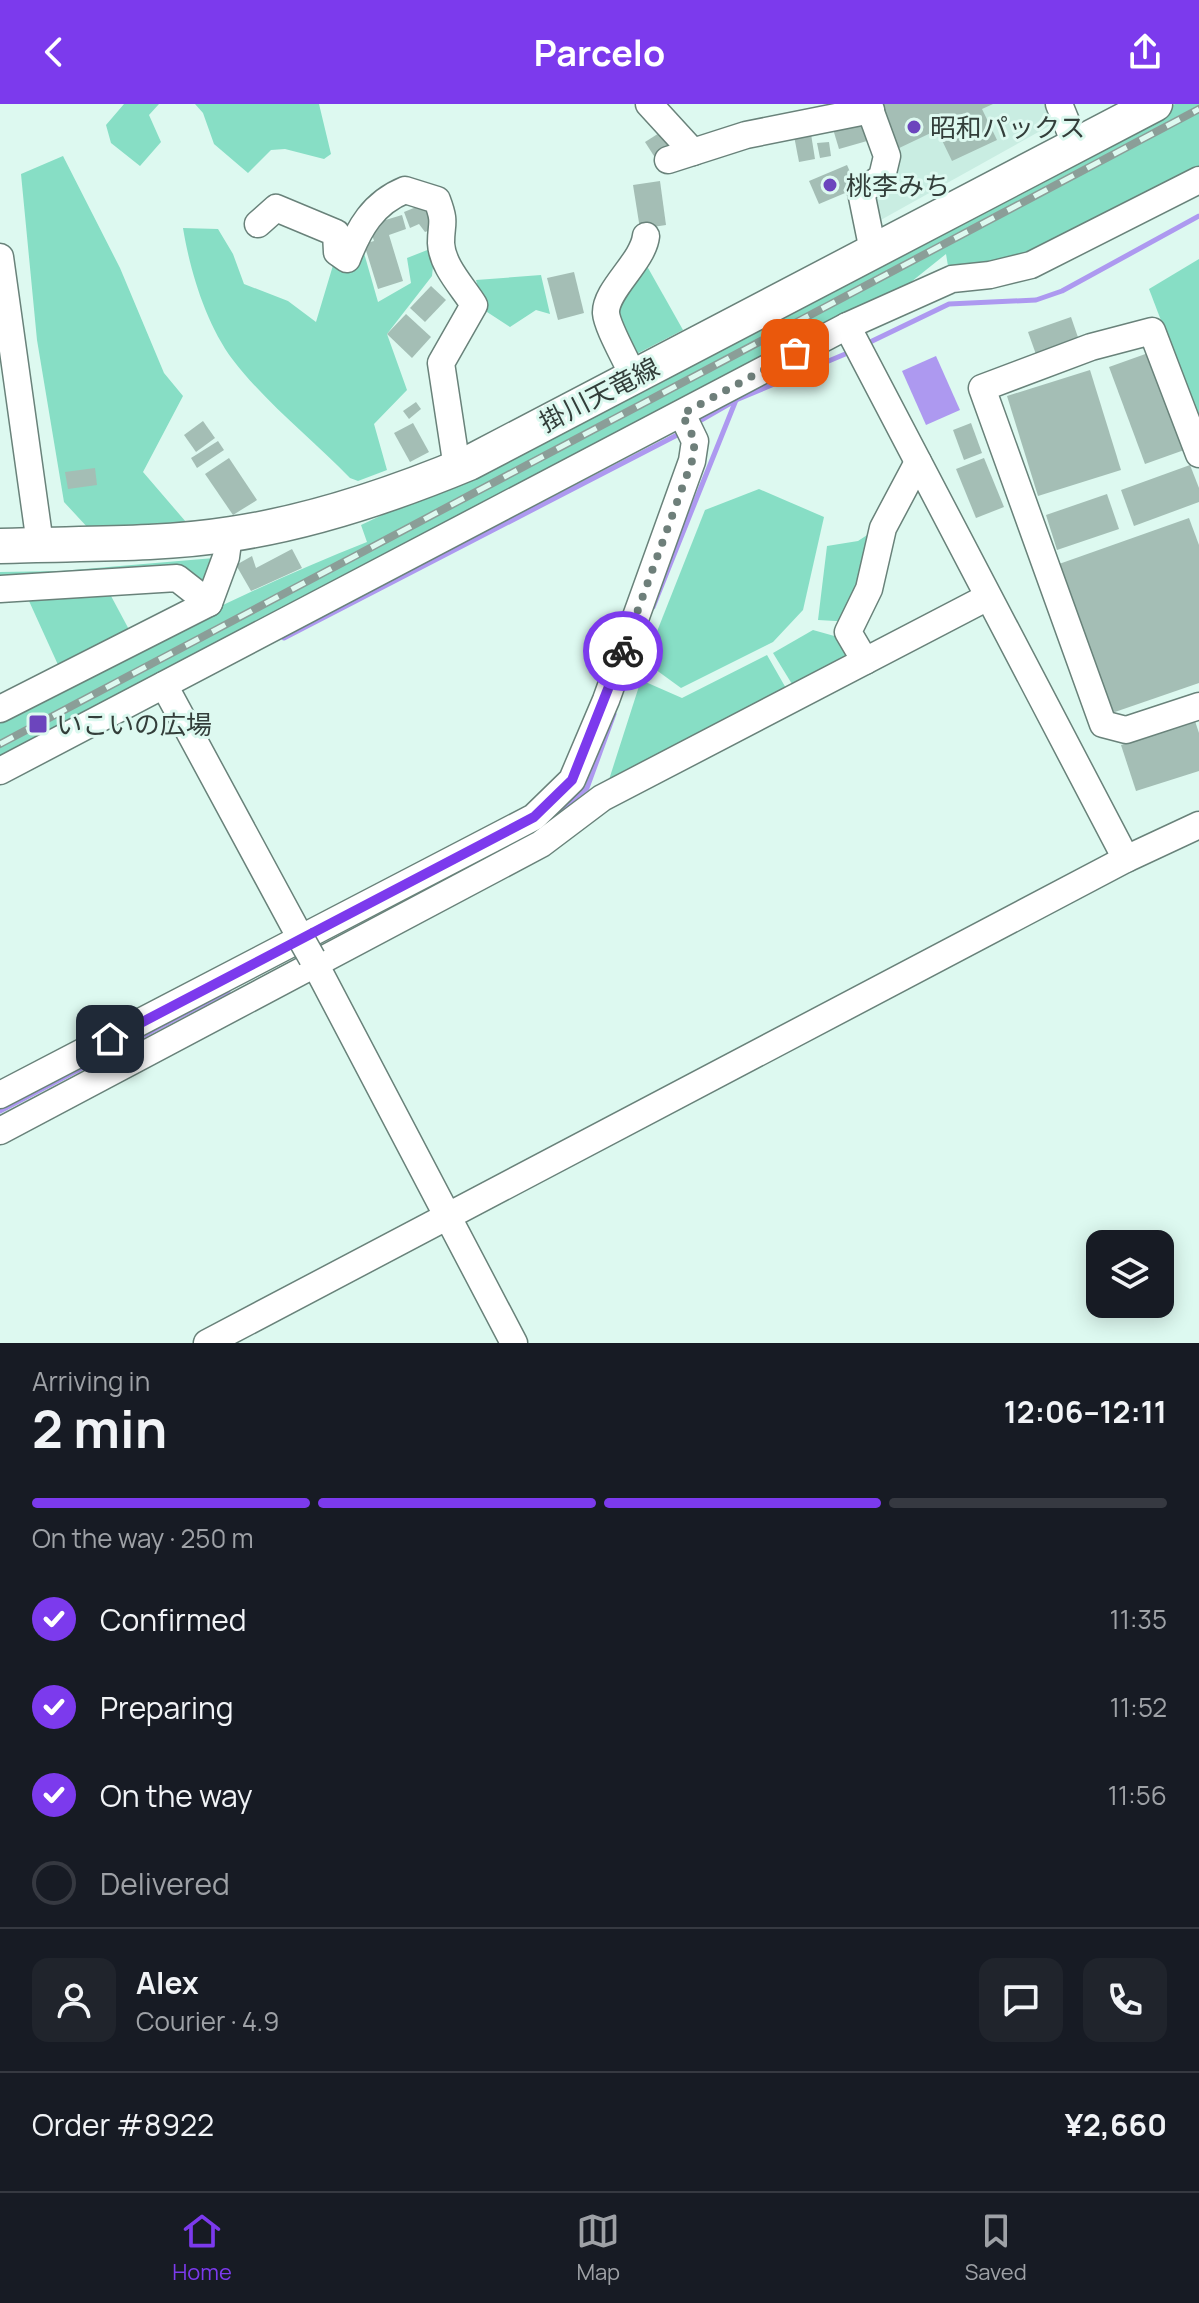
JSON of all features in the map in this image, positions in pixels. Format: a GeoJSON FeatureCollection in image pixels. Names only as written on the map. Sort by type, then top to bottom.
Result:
{"type":"FeatureCollection","features":[{"type":"Feature","properties":{"kind":"main road","name":"掛川天竜線"},"geometry":{"type":"LineString","coordinates":[[0,546],[229,535],[289,524],[414,486],[457,468],[1155,104]]}},
{"type":"Feature","properties":{"kind":"street"},"geometry":{"type":"LineString","coordinates":[[649,104],[680,156],[746,135],[870,107],[887,156],[882,177],[861,192],[873,251]]}},
{"type":"Feature","properties":{"kind":"street"},"geometry":{"type":"LineString","coordinates":[[1059,104],[1076,146]]}},
{"type":"Feature","properties":{"kind":"street"},"geometry":{"type":"LineString","coordinates":[[0,771],[548,484],[687,424],[855,341],[952,279],[990,275],[1031,265],[1199,180]]}},
{"type":"Feature","properties":{"kind":"street"},"geometry":{"type":"LineString","coordinates":[[258,224],[276,208],[336,233],[337,252],[347,259],[358,232],[383,202],[405,190],[437,200],[446,222],[441,242],[445,261],[474,305],[441,363],[457,468]]}},
{"type":"Feature","properties":{"kind":"street"},"geometry":{"type":"LineString","coordinates":[[627,379],[606,313],[609,302],[645,248],[646,236]]}},
{"type":"Feature","properties":{"kind":"street"},"geometry":{"type":"LineString","coordinates":[[0,257],[4,314],[40,544]]}},
{"type":"Feature","properties":{"kind":"street"},"geometry":{"type":"LineString","coordinates":[[595,311],[627,379]]}},
{"type":"Feature","properties":{"kind":"street"},"geometry":{"type":"LineString","coordinates":[[1199,454],[1152,331],[1091,347],[982,388],[1103,724],[1126,730],[1199,706]]}},
{"type":"Feature","properties":{"kind":"street"},"geometry":{"type":"LineString","coordinates":[[855,341],[1126,859]]}},
{"type":"Feature","properties":{"kind":"street"},"geometry":{"type":"LineString","coordinates":[[0,1131],[534,817],[572,780],[606,700],[692,461],[687,424]]}},
{"type":"Feature","properties":{"kind":"street"},"geometry":{"type":"LineString","coordinates":[[865,661],[848,632],[869,589],[883,528],[918,462]]}},
{"type":"Feature","properties":{"kind":"street"},"geometry":{"type":"LineString","coordinates":[[0,709],[209,603],[226,557],[229,535]]}},
{"type":"Feature","properties":{"kind":"street"},"geometry":{"type":"LineString","coordinates":[[0,589],[177,578],[209,603]]}},
{"type":"Feature","properties":{"kind":"street"},"geometry":{"type":"LineString","coordinates":[[0,1095],[307,949],[541,844],[602,798],[988,597]]}},
{"type":"Feature","properties":{"kind":"street"},"geometry":{"type":"LineString","coordinates":[[164,685],[514,1343]]}},
{"type":"Feature","properties":{"kind":"street"},"geometry":{"type":"LineString","coordinates":[[207,1343],[1126,859],[1199,825]]}},
{"type":"Feature","properties":{"kind":"shaded area"},"geometry":{"type":"Polygon","coordinates":[[[871,104],[1063,104],[1069,115],[879,221],[872,194],[896,178],[897,157],[871,104]]]}},
{"type":"Feature","properties":{"kind":"shaded area"},"geometry":{"type":"Polygon","coordinates":[[[936,356],[960,410],[926,425],[902,371],[936,356]]]}},
{"type":"Feature","properties":{"kind":"green space"},"geometry":{"type":"Polygon","coordinates":[[[124,104],[159,104],[149,115],[161,142],[140,166],[111,143],[106,125],[124,104]]]}},
{"type":"Feature","properties":{"kind":"green space"},"geometry":{"type":"Polygon","coordinates":[[[195,104],[319,104],[331,154],[324,159],[285,149],[271,150],[248,173],[214,144],[203,113],[195,104]]]}},
{"type":"Feature","properties":{"kind":"green space"},"geometry":{"type":"Polygon","coordinates":[[[1175,104],[1199,104],[1199,186],[1115,228],[950,278],[946,254],[797,373],[682,414],[0,764],[0,720],[181,625],[367,542],[361,525],[652,388],[865,268],[1175,104]]]}},
{"type":"Feature","properties":{"kind":"green space"},"geometry":{"type":"Polygon","coordinates":[[[63,156],[120,268],[164,373],[183,396],[143,472],[186,522],[89,529],[64,502],[37,340],[21,174],[63,156]]]}},
{"type":"Feature","properties":{"kind":"green space"},"geometry":{"type":"Polygon","coordinates":[[[183,228],[218,229],[233,254],[244,284],[288,301],[316,322],[337,252],[358,232],[378,302],[411,283],[407,258],[435,247],[432,276],[387,334],[407,390],[374,424],[387,470],[358,481],[350,478],[246,376],[223,346],[207,314],[183,228]]]}},
{"type":"Feature","properties":{"kind":"green space"},"geometry":{"type":"Polygon","coordinates":[[[643,259],[683,330],[621,362],[609,317],[643,259]]]}},
{"type":"Feature","properties":{"kind":"green space"},"geometry":{"type":"Polygon","coordinates":[[[1199,259],[1199,420],[1149,289],[1199,259]]]}},
{"type":"Feature","properties":{"kind":"green space"},"geometry":{"type":"Polygon","coordinates":[[[541,275],[550,314],[536,310],[510,327],[484,310],[476,280],[541,275]]]}},
{"type":"Feature","properties":{"kind":"green space"},"geometry":{"type":"Polygon","coordinates":[[[759,489],[824,517],[803,610],[773,642],[681,688],[648,664],[656,634],[705,510],[759,489]]]}},
{"type":"Feature","properties":{"kind":"green space"},"geometry":{"type":"Polygon","coordinates":[[[878,528],[853,622],[818,620],[827,546],[858,541],[878,528]]]}},
{"type":"Feature","properties":{"kind":"green space"},"geometry":{"type":"Polygon","coordinates":[[[226,557],[208,604],[177,578],[0,589],[0,572],[61,571],[226,557]]]}},
{"type":"Feature","properties":{"kind":"green space"},"geometry":{"type":"Polygon","coordinates":[[[111,596],[133,637],[59,667],[29,601],[111,596]]]}},
{"type":"Feature","properties":{"kind":"green space"},"geometry":{"type":"Polygon","coordinates":[[[813,630],[845,639],[854,658],[795,689],[773,653],[813,630]]]}},
{"type":"Feature","properties":{"kind":"green space"},"geometry":{"type":"Polygon","coordinates":[[[767,655],[787,690],[606,789],[641,680],[682,698],[767,655]]]}},
{"type":"Feature","properties":{"kind":"building","name":"昭和パックス"},"geometry":{"type":"Polygon","coordinates":[[[874,104],[993,104],[982,109],[997,140],[952,161],[937,130],[895,150],[874,104]]]}},
{"type":"Feature","properties":{"kind":"building"},"geometry":{"type":"Polygon","coordinates":[[[860,120],[867,141],[839,149],[833,129],[860,120]]]}},
{"type":"Feature","properties":{"kind":"building"},"geometry":{"type":"Polygon","coordinates":[[[664,130],[673,144],[654,156],[645,142],[664,130]]]}},
{"type":"Feature","properties":{"kind":"building"},"geometry":{"type":"Polygon","coordinates":[[[811,134],[815,159],[799,162],[794,136],[811,134]]]}},
{"type":"Feature","properties":{"kind":"building"},"geometry":{"type":"Polygon","coordinates":[[[829,142],[831,156],[820,158],[817,143],[829,142]]]}},
{"type":"Feature","properties":{"kind":"building"},"geometry":{"type":"Polygon","coordinates":[[[847,165],[857,188],[819,204],[809,181],[847,165]]]}},
{"type":"Feature","properties":{"kind":"building"},"geometry":{"type":"Polygon","coordinates":[[[660,181],[666,225],[640,229],[633,185],[660,181]]]}},
{"type":"Feature","properties":{"kind":"building"},"geometry":{"type":"Polygon","coordinates":[[[431,201],[441,226],[425,232],[419,224],[410,228],[404,212],[431,201]]]}},
{"type":"Feature","properties":{"kind":"building"},"geometry":{"type":"Polygon","coordinates":[[[402,215],[406,229],[389,235],[403,281],[378,289],[364,244],[374,241],[369,225],[402,215]]]}},
{"type":"Feature","properties":{"kind":"building"},"geometry":{"type":"Polygon","coordinates":[[[574,272],[584,313],[558,320],[547,278],[574,272]]]}},
{"type":"Feature","properties":{"kind":"building"},"geometry":{"type":"Polygon","coordinates":[[[431,286],[446,300],[425,322],[410,308],[431,286]]]}},
{"type":"Feature","properties":{"kind":"building"},"geometry":{"type":"Polygon","coordinates":[[[406,314],[431,337],[412,358],[387,334],[406,314]]]}},
{"type":"Feature","properties":{"kind":"building"},"geometry":{"type":"Polygon","coordinates":[[[1071,317],[1081,346],[1038,360],[1028,332],[1071,317]]]}},
{"type":"Feature","properties":{"kind":"building"},"geometry":{"type":"Polygon","coordinates":[[[1151,352],[1187,449],[1145,464],[1109,367],[1151,352]]]}},
{"type":"Feature","properties":{"kind":"building"},"geometry":{"type":"Polygon","coordinates":[[[1090,370],[1121,470],[1038,496],[1007,396],[1090,370]]]}},
{"type":"Feature","properties":{"kind":"building"},"geometry":{"type":"Polygon","coordinates":[[[416,402],[421,409],[409,419],[403,411],[416,402]]]}},
{"type":"Feature","properties":{"kind":"building"},"geometry":{"type":"Polygon","coordinates":[[[203,421],[215,438],[196,452],[184,435],[203,421]]]}},
{"type":"Feature","properties":{"kind":"building"},"geometry":{"type":"Polygon","coordinates":[[[413,423],[429,452],[410,462],[394,433],[413,423]]]}},
{"type":"Feature","properties":{"kind":"building"},"geometry":{"type":"Polygon","coordinates":[[[971,423],[982,453],[964,460],[953,430],[971,423]]]}},
{"type":"Feature","properties":{"kind":"building"},"geometry":{"type":"Polygon","coordinates":[[[218,441],[224,450],[197,468],[191,458],[218,441]]]}},
{"type":"Feature","properties":{"kind":"building"},"geometry":{"type":"Polygon","coordinates":[[[229,458],[257,500],[233,515],[205,474],[229,458]]]}},
{"type":"Feature","properties":{"kind":"building"},"geometry":{"type":"Polygon","coordinates":[[[984,458],[1004,507],[976,518],[956,469],[984,458]]]}},
{"type":"Feature","properties":{"kind":"building"},"geometry":{"type":"Polygon","coordinates":[[[1190,465],[1199,488],[1199,502],[1134,526],[1121,490],[1190,465]]]}},
{"type":"Feature","properties":{"kind":"building"},"geometry":{"type":"Polygon","coordinates":[[[95,468],[97,485],[68,489],[65,472],[95,468]]]}},
{"type":"Feature","properties":{"kind":"building"},"geometry":{"type":"Polygon","coordinates":[[[1107,494],[1119,529],[1057,550],[1046,515],[1107,494]]]}},
{"type":"Feature","properties":{"kind":"building"},"geometry":{"type":"Polygon","coordinates":[[[1189,518],[1199,545],[1199,683],[1112,713],[1059,564],[1189,518]]]}},
{"type":"Feature","properties":{"kind":"building"},"geometry":{"type":"Polygon","coordinates":[[[292,549],[302,568],[251,591],[236,565],[252,556],[256,568],[292,549]]]}},
{"type":"Feature","properties":{"kind":"building"},"geometry":{"type":"Polygon","coordinates":[[[1195,721],[1199,733],[1199,771],[1136,791],[1121,745],[1195,721]]]}},
{"type":"Feature","properties":{"kind":"waterway"},"geometry":{"type":"LineString","coordinates":[[866,344],[949,304],[1036,300],[1062,291],[1199,216]]}},
{"type":"Feature","properties":{"kind":"waterway"},"geometry":{"type":"LineString","coordinates":[[696,423],[736,400],[850,352]]}},
{"type":"Feature","properties":{"kind":"waterway"},"geometry":{"type":"LineString","coordinates":[[653,607],[736,400]]}},
{"type":"Feature","properties":{"kind":"waterway"},"geometry":{"type":"LineString","coordinates":[[284,638],[681,433]]}},
{"type":"Feature","properties":{"kind":"waterway"},"geometry":{"type":"LineString","coordinates":[[560,810],[587,788],[614,714]]}},
{"type":"Feature","properties":{"kind":"waterway"},"geometry":{"type":"LineString","coordinates":[[0,1111],[228,991]]}},
{"type":"Feature","properties":{"kind":"railway"},"geometry":{"type":"LineString","coordinates":[[0,744],[1199,109]]}},
{"type":"Feature","properties":{"kind":"way so far"},"geometry":{"type":"LineString","coordinates":[[623,651],[692,461],[695,441],[682,414],[795,353]]}},
{"type":"Feature","properties":{"kind":"place","name":"昭和パックス"},"geometry":{"type":"Point","coordinates":[914,127]}},
{"type":"Feature","properties":{"kind":"place","name":"桃李みち"},"geometry":{"type":"Point","coordinates":[830,185]}},
{"type":"Feature","properties":{"kind":"place","name":"いこいの広場"},"geometry":{"type":"Point","coordinates":[38,724]}},
{"type":"Feature","properties":{"kind":"route"},"geometry":{"type":"LineString","coordinates":[[110,1039],[534,817],[572,780],[623,651]]}}]}
